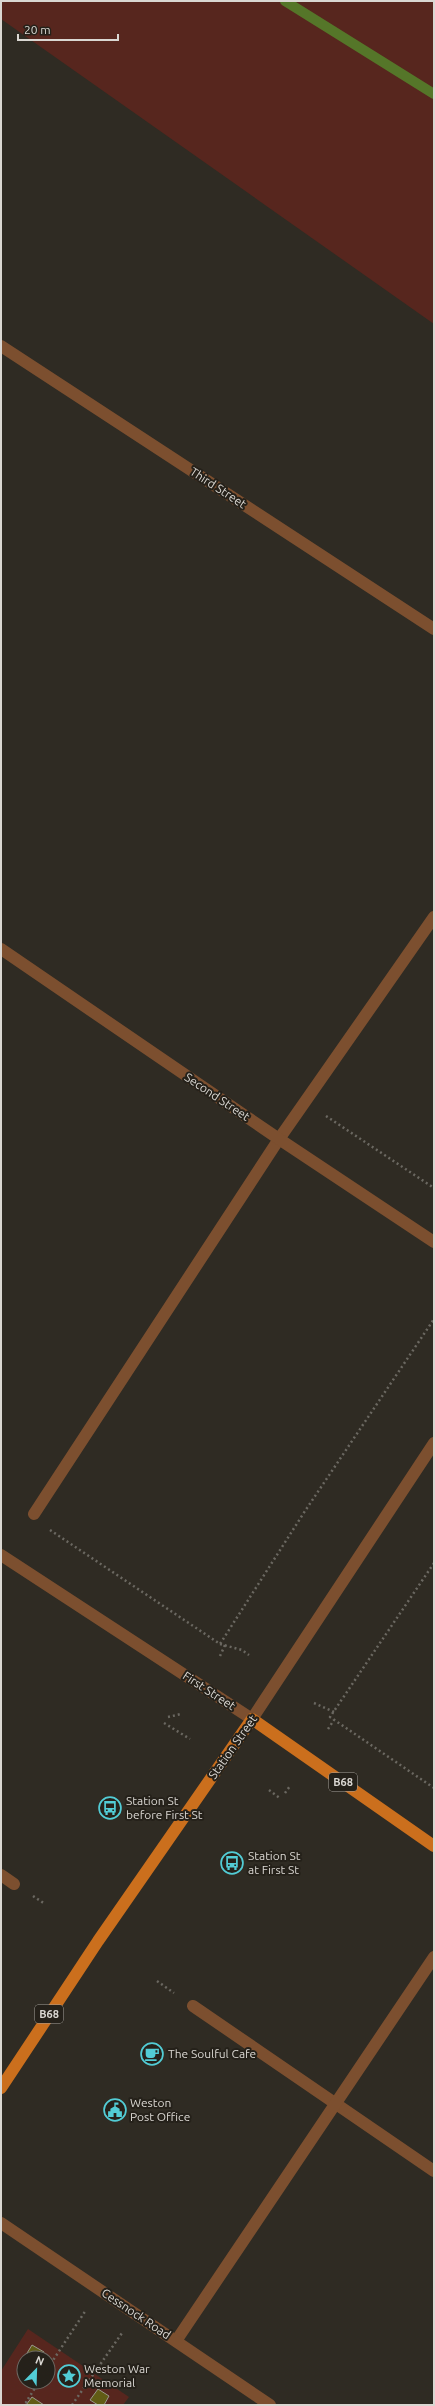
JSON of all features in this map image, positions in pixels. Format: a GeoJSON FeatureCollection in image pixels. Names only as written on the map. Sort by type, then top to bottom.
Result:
{"type":"FeatureCollection","features":[{"type":"Feature","properties":{"kind":"main road","name":"First Street"},"geometry":{"type":"LineString","coordinates":[[252,1719],[434,1846]]}},
{"type":"Feature","properties":{"kind":"main road","name":"Station Street"},"geometry":{"type":"LineString","coordinates":[[1,2088],[98,1941],[252,1719]]}},
{"type":"Feature","properties":{"kind":"street","name":"Third Street"},"geometry":{"type":"LineString","coordinates":[[1,346],[434,630]]}},
{"type":"Feature","properties":{"kind":"street"},"geometry":{"type":"LineString","coordinates":[[34,1514],[279,1139],[434,917]]}},
{"type":"Feature","properties":{"kind":"street","name":"Second Street"},"geometry":{"type":"LineString","coordinates":[[1,950],[279,1139],[434,1242]]}},
{"type":"Feature","properties":{"kind":"street","name":"Station Street"},"geometry":{"type":"LineString","coordinates":[[252,1719],[434,1443]]}},
{"type":"Feature","properties":{"kind":"street","name":"First Street"},"geometry":{"type":"LineString","coordinates":[[2,1559],[252,1719]]}},
{"type":"Feature","properties":{"kind":"street"},"geometry":{"type":"LineString","coordinates":[[1,1875],[14,1884]]}},
{"type":"Feature","properties":{"kind":"street"},"geometry":{"type":"LineString","coordinates":[[176,2341],[434,1957]]}},
{"type":"Feature","properties":{"kind":"street"},"geometry":{"type":"LineString","coordinates":[[193,2006],[434,2171]]}},
{"type":"Feature","properties":{"kind":"street","name":"Cessnock Road"},"geometry":{"type":"LineString","coordinates":[[1,2223],[270,2405]]}},
{"type":"Feature","properties":{"kind":"path"},"geometry":{"type":"LineString","coordinates":[[326,1116],[434,1188]]}},
{"type":"Feature","properties":{"kind":"path"},"geometry":{"type":"LineString","coordinates":[[220,1644],[306,1511],[434,1319]]}},
{"type":"Feature","properties":{"kind":"path"},"geometry":{"type":"LineString","coordinates":[[49,1530],[220,1644],[242,1650],[249,1655]]}},
{"type":"Feature","properties":{"kind":"path"},"geometry":{"type":"LineString","coordinates":[[434,1563],[330,1717],[434,1788]]}},
{"type":"Feature","properties":{"kind":"path"},"geometry":{"type":"LineString","coordinates":[[220,1656],[225,1645]]}},
{"type":"Feature","properties":{"kind":"path"},"geometry":{"type":"LineString","coordinates":[[314,1703],[334,1712]]}},
{"type":"Feature","properties":{"kind":"path"},"geometry":{"type":"LineString","coordinates":[[168,1717],[181,1714]]}},
{"type":"Feature","properties":{"kind":"path"},"geometry":{"type":"LineString","coordinates":[[328,1729],[334,1720]]}},
{"type":"Feature","properties":{"kind":"path"},"geometry":{"type":"LineString","coordinates":[[164,1723],[190,1739]]}},
{"type":"Feature","properties":{"kind":"path"},"geometry":{"type":"LineString","coordinates":[[284,1793],[290,1786]]}},
{"type":"Feature","properties":{"kind":"path"},"geometry":{"type":"LineString","coordinates":[[269,1790],[281,1798]]}},
{"type":"Feature","properties":{"kind":"path"},"geometry":{"type":"LineString","coordinates":[[56,2356],[100,2290]]}},
{"type":"Feature","properties":{"kind":"path"},"geometry":{"type":"LineString","coordinates":[[72,2405],[136,2314]]}},
{"type":"Feature","properties":{"kind":"path"},"geometry":{"type":"LineString","coordinates":[[27,2402],[34,2390]]}},
{"type":"Feature","properties":{"kind":"shaded area"},"geometry":{"type":"Polygon","coordinates":[[[1,1],[434,1],[434,324],[1,19],[1,1]]]}},
{"type":"Feature","properties":{"kind":"shaded area"},"geometry":{"type":"Polygon","coordinates":[[[28,2329],[129,2397],[123,2405],[1,2405],[1,2371],[28,2329]]]}},
{"type":"Feature","properties":{"kind":"building"},"geometry":{"type":"Polygon","coordinates":[[[32,2345],[41,2350],[29,2350],[32,2345]]]}},
{"type":"Feature","properties":{"kind":"building"},"geometry":{"type":"Polygon","coordinates":[[[98,2389],[109,2396],[104,2405],[98,2405],[90,2400],[98,2389]]]}},
{"type":"Feature","properties":{"kind":"building"},"geometry":{"type":"Polygon","coordinates":[[[32,2397],[44,2405],[26,2405],[32,2397]]]}},
{"type":"Feature","properties":{"kind":"waterway"},"geometry":{"type":"LineString","coordinates":[[285,1],[434,94]]}},
{"type":"Feature","properties":{"kind":"place","name":"Station St before First St"},"geometry":{"type":"Point","coordinates":[110,1808]}},
{"type":"Feature","properties":{"kind":"place","name":"Station St at First St"},"geometry":{"type":"Point","coordinates":[232,1863]}},
{"type":"Feature","properties":{"kind":"place","name":"The Soulful Cafe"},"geometry":{"type":"Point","coordinates":[152,2054]}},
{"type":"Feature","properties":{"kind":"place","name":"Weston Post Office"},"geometry":{"type":"Point","coordinates":[115,2110]}},
{"type":"Feature","properties":{"kind":"place","name":"Weston War Memorial"},"geometry":{"type":"Point","coordinates":[69,2376]}}]}
